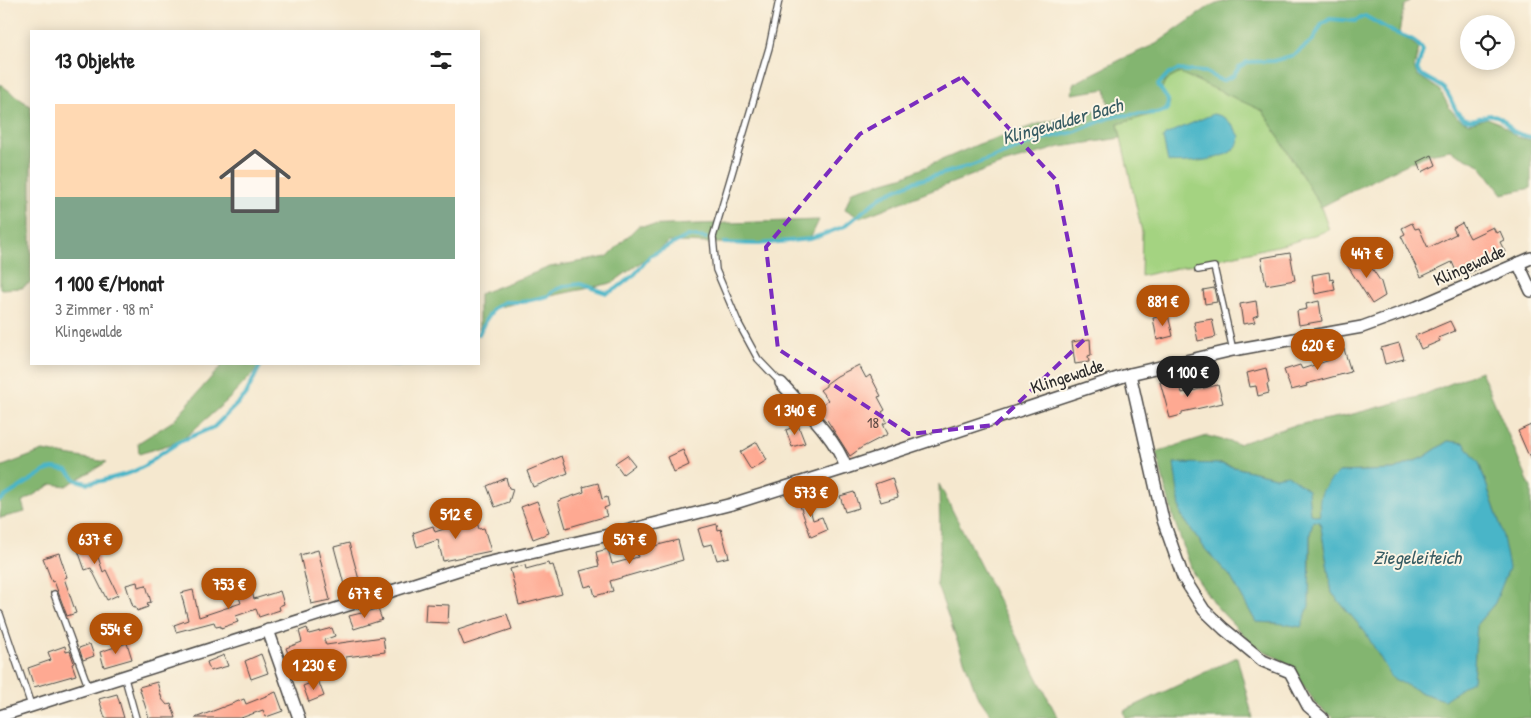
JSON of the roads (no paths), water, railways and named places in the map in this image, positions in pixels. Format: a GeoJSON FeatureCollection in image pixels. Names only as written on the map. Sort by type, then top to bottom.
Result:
{"type":"FeatureCollection","features":[{"type":"Feature","properties":{"kind":"street","name":"Klingewalde"},"geometry":{"type":"LineString","coordinates":[[0,716],[88,686],[461,569],[732,504],[1130,374],[1190,358],[1362,326],[1417,307],[1531,258]]}},
{"type":"Feature","properties":{"kind":"street"},"geometry":{"type":"LineString","coordinates":[[1518,263],[1531,291]]}},
{"type":"Feature","properties":{"kind":"street"},"geometry":{"type":"LineString","coordinates":[[1130,374],[1163,520],[1183,577],[1204,610],[1224,629],[1263,660],[1290,672],[1308,706],[1322,718]]}},
{"type":"Feature","properties":{"kind":"street"},"geometry":{"type":"LineString","coordinates":[[781,384],[815,420],[843,460],[846,468]]}},
{"type":"Feature","properties":{"kind":"street"},"geometry":{"type":"LineString","coordinates":[[268,630],[299,718]]}},
{"type":"Feature","properties":{"kind":"lane"},"geometry":{"type":"LineString","coordinates":[[779,0],[769,48],[713,236],[716,270],[739,324],[758,359],[781,384]]}},
{"type":"Feature","properties":{"kind":"lane"},"geometry":{"type":"LineString","coordinates":[[1198,270],[1214,267],[1233,350]]}},
{"type":"Feature","properties":{"kind":"lane"},"geometry":{"type":"LineString","coordinates":[[54,594],[88,686]]}},
{"type":"Feature","properties":{"kind":"lane"},"geometry":{"type":"LineString","coordinates":[[0,614],[31,705]]}},
{"type":"Feature","properties":{"kind":"lane"},"geometry":{"type":"LineString","coordinates":[[124,675],[136,718]]}},
{"type":"Feature","properties":{"kind":"water"},"geometry":{"type":"Polygon","coordinates":[[[1213,114],[1226,119],[1240,136],[1235,148],[1212,159],[1193,162],[1168,162],[1163,138],[1165,135],[1213,114]]]}},
{"type":"Feature","properties":{"kind":"water","name":"Ziegeleiteich"},"geometry":{"type":"Polygon","coordinates":[[[1448,441],[1464,443],[1479,463],[1501,527],[1509,568],[1495,603],[1477,624],[1473,680],[1444,700],[1422,693],[1392,678],[1365,632],[1332,593],[1320,522],[1313,521],[1310,534],[1309,606],[1301,627],[1256,622],[1230,576],[1206,550],[1181,515],[1174,463],[1221,464],[1275,477],[1288,475],[1308,490],[1310,514],[1320,516],[1322,491],[1339,472],[1394,470],[1424,457],[1448,441]]]}},
{"type":"Feature","properties":{"kind":"waterway","name":"Klingewalder Bach"},"geometry":{"type":"LineString","coordinates":[[724,243],[758,244],[810,239],[845,226],[882,196],[913,182],[970,166],[1042,139],[1074,132],[1114,116],[1156,113],[1167,110],[1168,100],[1158,85],[1166,76],[1177,70],[1205,72],[1222,81],[1233,76],[1239,67],[1247,62],[1274,61],[1294,55],[1313,40],[1322,24],[1330,19],[1355,21],[1365,16],[1393,32],[1414,41],[1423,51],[1417,70],[1447,92],[1458,114],[1470,120],[1495,115],[1503,120],[1513,131],[1531,137]]}},
{"type":"Feature","properties":{"kind":"waterway","name":"Klingewalder Bach"},"geometry":{"type":"LineString","coordinates":[[480,332],[494,308],[504,302],[522,302],[548,296],[555,290],[565,286],[580,284],[607,293],[616,289],[635,274],[650,256],[688,236],[706,238]]}},
{"type":"Feature","properties":{"kind":"waterway","name":"Klingewalder Bach"},"geometry":{"type":"LineString","coordinates":[[0,500],[45,471],[54,468],[67,470],[76,480],[87,483],[130,473],[145,466],[181,441],[214,427],[245,396],[260,365]]}}]}
